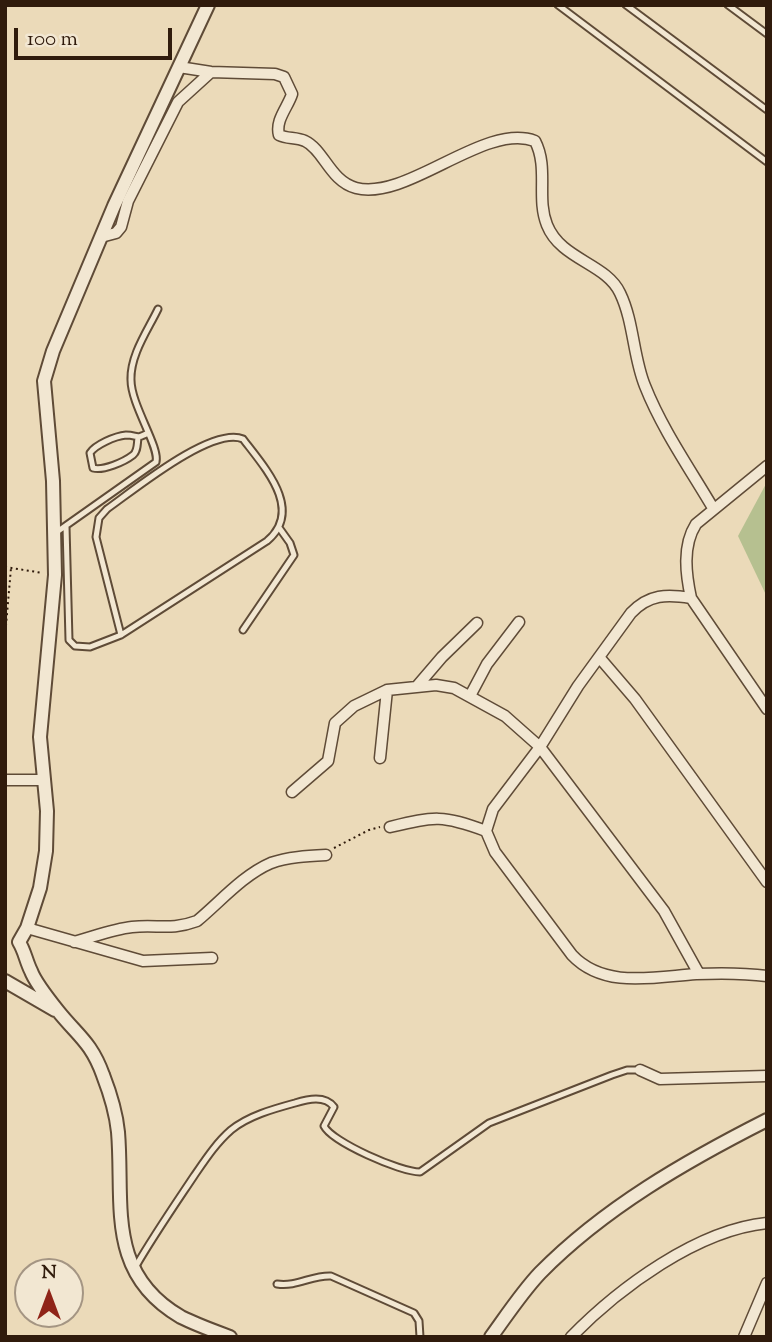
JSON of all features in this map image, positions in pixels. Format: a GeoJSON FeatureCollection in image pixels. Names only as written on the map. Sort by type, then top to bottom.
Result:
{"type":"FeatureCollection","features":[{"type":"Feature","properties":{"kind":"street"},"geometry":{"type":"LineString","coordinates":[[208,5],[101,237],[53,351],[44,381],[53,481],[55,575],[41,726],[47,851],[40,888],[27,929],[12,942],[26,955],[30,971],[58,1012],[92,1049],[113,1102],[118,1139],[122,1235],[135,1269],[150,1291],[180,1316],[230,1337]]}},
{"type":"Feature","properties":{"kind":"street"},"geometry":{"type":"LineString","coordinates":[[178,67],[211,72],[275,74],[284,77],[292,94],[279,121],[279,135],[304,141],[338,179],[355,188],[380,189],[396,184],[477,148],[513,138],[526,137],[535,141],[541,151],[542,201],[546,222],[564,248],[605,275],[619,291],[645,386],[713,508]]}},
{"type":"Feature","properties":{"kind":"street"},"geometry":{"type":"LineString","coordinates":[[101,237],[119,230],[128,201],[178,102],[211,72]]}},
{"type":"Feature","properties":{"kind":"street"},"geometry":{"type":"LineString","coordinates":[[767,466],[695,524],[687,548],[691,598],[767,709]]}},
{"type":"Feature","properties":{"kind":"street"},"geometry":{"type":"LineString","coordinates":[[691,598],[660,596],[640,604],[598,657],[540,747],[494,809],[486,831],[495,852],[580,963],[607,976],[624,978],[699,974],[767,976]]}},
{"type":"Feature","properties":{"kind":"street"},"geometry":{"type":"LineString","coordinates":[[470,696],[487,664],[519,622]]}},
{"type":"Feature","properties":{"kind":"street"},"geometry":{"type":"LineString","coordinates":[[418,685],[477,623]]}},
{"type":"Feature","properties":{"kind":"street"},"geometry":{"type":"LineString","coordinates":[[598,657],[635,699],[767,882]]}},
{"type":"Feature","properties":{"kind":"street"},"geometry":{"type":"LineString","coordinates":[[292,792],[328,761],[335,723],[344,713],[372,696],[387,690],[418,685],[445,686],[470,696],[505,716],[540,747],[664,911],[699,974]]}},
{"type":"Feature","properties":{"kind":"street"},"geometry":{"type":"LineString","coordinates":[[380,758],[387,690]]}},
{"type":"Feature","properties":{"kind":"street"},"geometry":{"type":"LineString","coordinates":[[5,780],[44,780]]}},
{"type":"Feature","properties":{"kind":"street"},"geometry":{"type":"LineString","coordinates":[[390,827],[423,819],[445,818],[486,831]]}},
{"type":"Feature","properties":{"kind":"street"},"geometry":{"type":"LineString","coordinates":[[74,943],[134,926],[172,928],[197,921],[237,887],[270,864],[301,856],[326,855]]}},
{"type":"Feature","properties":{"kind":"street"},"geometry":{"type":"LineString","coordinates":[[27,929],[143,961],[212,958]]}},
{"type":"Feature","properties":{"kind":"street"},"geometry":{"type":"LineString","coordinates":[[18,988],[24,984],[30,971]]}},
{"type":"Feature","properties":{"kind":"street"},"geometry":{"type":"LineString","coordinates":[[5,981],[58,1012]]}},
{"type":"Feature","properties":{"kind":"street"},"geometry":{"type":"LineString","coordinates":[[640,1070],[660,1079],[767,1076]]}},
{"type":"Feature","properties":{"kind":"street"},"geometry":{"type":"LineString","coordinates":[[491,1337],[540,1273],[620,1206],[668,1175],[767,1120]]}},
{"type":"Feature","properties":{"kind":"street"},"geometry":{"type":"LineString","coordinates":[[571,1337],[615,1297],[684,1252],[717,1236],[767,1223]]}},
{"type":"Feature","properties":{"kind":"street"},"geometry":{"type":"LineString","coordinates":[[744,1337],[767,1283]]}},
{"type":"Feature","properties":{"kind":"lane"},"geometry":{"type":"LineString","coordinates":[[558,5],[767,162]]}},
{"type":"Feature","properties":{"kind":"lane"},"geometry":{"type":"LineString","coordinates":[[626,5],[767,110]]}},
{"type":"Feature","properties":{"kind":"lane"},"geometry":{"type":"LineString","coordinates":[[728,5],[767,34]]}},
{"type":"Feature","properties":{"kind":"lane"},"geometry":{"type":"LineString","coordinates":[[54,534],[156,462],[156,450],[132,395],[131,378],[134,357],[158,309]]}},
{"type":"Feature","properties":{"kind":"lane"},"geometry":{"type":"LineString","coordinates":[[138,438],[137,448],[132,455],[103,469],[93,468],[90,453],[94,447],[122,436],[138,438],[148,433]]}},
{"type":"Feature","properties":{"kind":"lane"},"geometry":{"type":"LineString","coordinates":[[66,526],[69,640],[75,646],[83,648],[121,635],[267,541],[279,529],[283,514],[278,491],[243,439],[234,436],[221,439],[169,464],[107,509],[99,518],[96,537],[121,635]]}},
{"type":"Feature","properties":{"kind":"lane"},"geometry":{"type":"LineString","coordinates":[[243,630],[294,555],[290,543],[279,529]]}},
{"type":"Feature","properties":{"kind":"lane"},"geometry":{"type":"LineString","coordinates":[[135,1269],[165,1218],[215,1146],[232,1129],[255,1116],[297,1102],[325,1100],[334,1107],[324,1126],[328,1132],[350,1146],[397,1166],[420,1172],[478,1129],[506,1115],[612,1075],[627,1070],[640,1070]]}},
{"type":"Feature","properties":{"kind":"lane"},"geometry":{"type":"LineString","coordinates":[[277,1284],[296,1284],[316,1277],[331,1276],[415,1312],[421,1337]]}},
{"type":"Feature","properties":{"kind":"path"},"geometry":{"type":"LineString","coordinates":[[5,567],[55,575]]}},
{"type":"Feature","properties":{"kind":"path"},"geometry":{"type":"LineString","coordinates":[[5,637],[11,568]]}},
{"type":"Feature","properties":{"kind":"path"},"geometry":{"type":"LineString","coordinates":[[326,855],[342,843],[369,830],[390,827]]}},
{"type":"Feature","properties":{"kind":"green space"},"geometry":{"type":"Polygon","coordinates":[[[767,482],[767,597],[738,536],[767,482]]]}}]}
